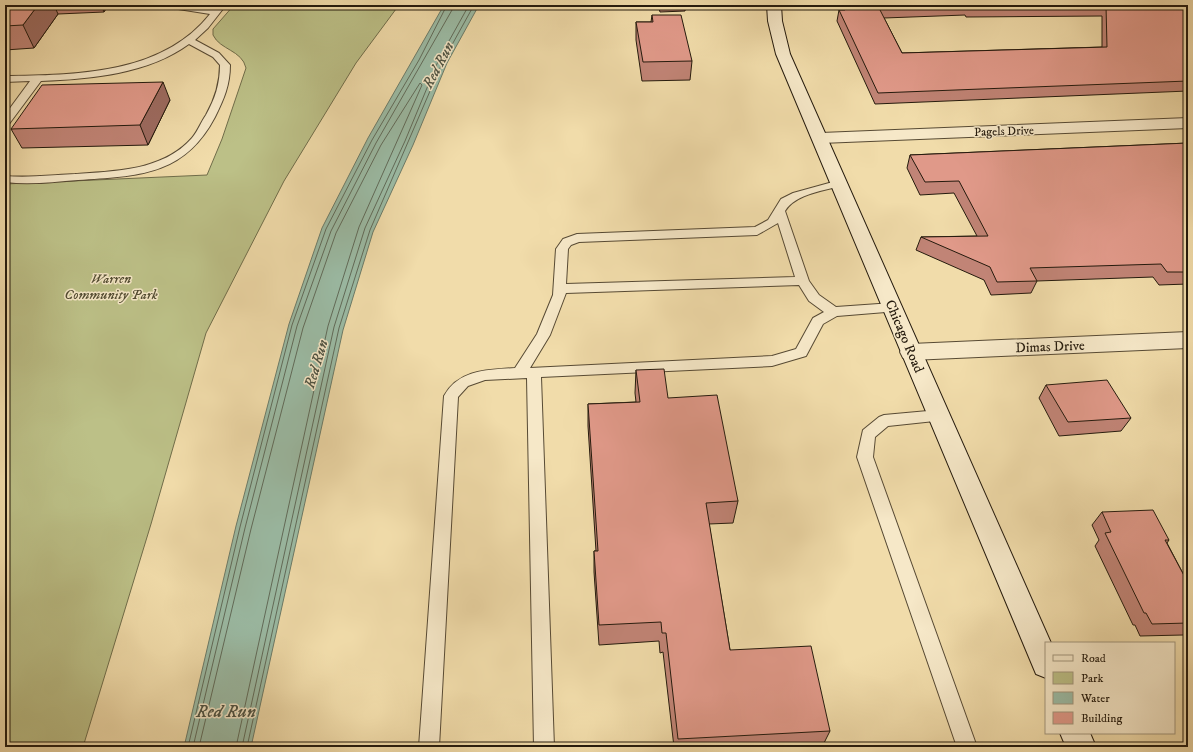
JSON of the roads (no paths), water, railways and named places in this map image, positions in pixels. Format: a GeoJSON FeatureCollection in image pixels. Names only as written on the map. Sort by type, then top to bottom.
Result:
{"type":"FeatureCollection","features":[{"type":"Feature","properties":{"kind":"street","name":"Chicago Road"},"geometry":{"type":"LineString","coordinates":[[774,5],[775,21],[783,54],[821,138],[911,352],[1045,662]]}},
{"type":"Feature","properties":{"kind":"street","name":"Pagels Drive"},"geometry":{"type":"LineString","coordinates":[[821,138],[1188,123]]}},
{"type":"Feature","properties":{"kind":"street","name":"Dimas Drive"},"geometry":{"type":"LineString","coordinates":[[911,352],[1188,340]]}},
{"type":"Feature","properties":{"kind":"street"},"geometry":{"type":"LineString","coordinates":[[1075,734],[1081,747]]}},
{"type":"Feature","properties":{"kind":"lane"},"geometry":{"type":"LineString","coordinates":[[172,5],[219,9]]}},
{"type":"Feature","properties":{"kind":"lane"},"geometry":{"type":"LineString","coordinates":[[5,79],[92,74],[136,65],[181,46],[199,33],[219,9]]}},
{"type":"Feature","properties":{"kind":"lane"},"geometry":{"type":"LineString","coordinates":[[5,179],[32,180],[100,175],[140,170],[168,160],[190,146],[199,135],[215,108],[225,81],[225,65],[216,55],[189,40]]}},
{"type":"Feature","properties":{"kind":"lane"},"geometry":{"type":"LineString","coordinates":[[5,122],[8,113],[38,78]]}},
{"type":"Feature","properties":{"kind":"lane"},"geometry":{"type":"LineString","coordinates":[[544,747],[527,373],[559,295],[562,249],[567,242],[577,238],[757,231],[772,223],[785,202],[797,195],[840,183]]}},
{"type":"Feature","properties":{"kind":"lane"},"geometry":{"type":"LineString","coordinates":[[780,212],[803,281],[814,298],[834,312]]}},
{"type":"Feature","properties":{"kind":"lane"},"geometry":{"type":"LineString","coordinates":[[560,289],[803,281]]}},
{"type":"Feature","properties":{"kind":"lane"},"geometry":{"type":"LineString","coordinates":[[429,747],[451,396],[463,382],[486,375],[772,361],[801,352],[818,321],[834,312],[893,308]]}},
{"type":"Feature","properties":{"kind":"lane"},"geometry":{"type":"LineString","coordinates":[[939,416],[884,420],[868,434],[865,457],[967,747]]}},
{"type":"Feature","properties":{"kind":"water","name":"Red Run"},"geometry":{"type":"Polygon","coordinates":[[[444,5],[479,5],[447,63],[413,145],[373,232],[343,330],[251,747],[184,747],[236,526],[289,324],[322,228],[368,138],[444,5]]]}},
{"type":"Feature","properties":{"kind":"park label","name":"Warren Community Park"},"geometry":{"type":"Point","coordinates":[111,286]}}]}
